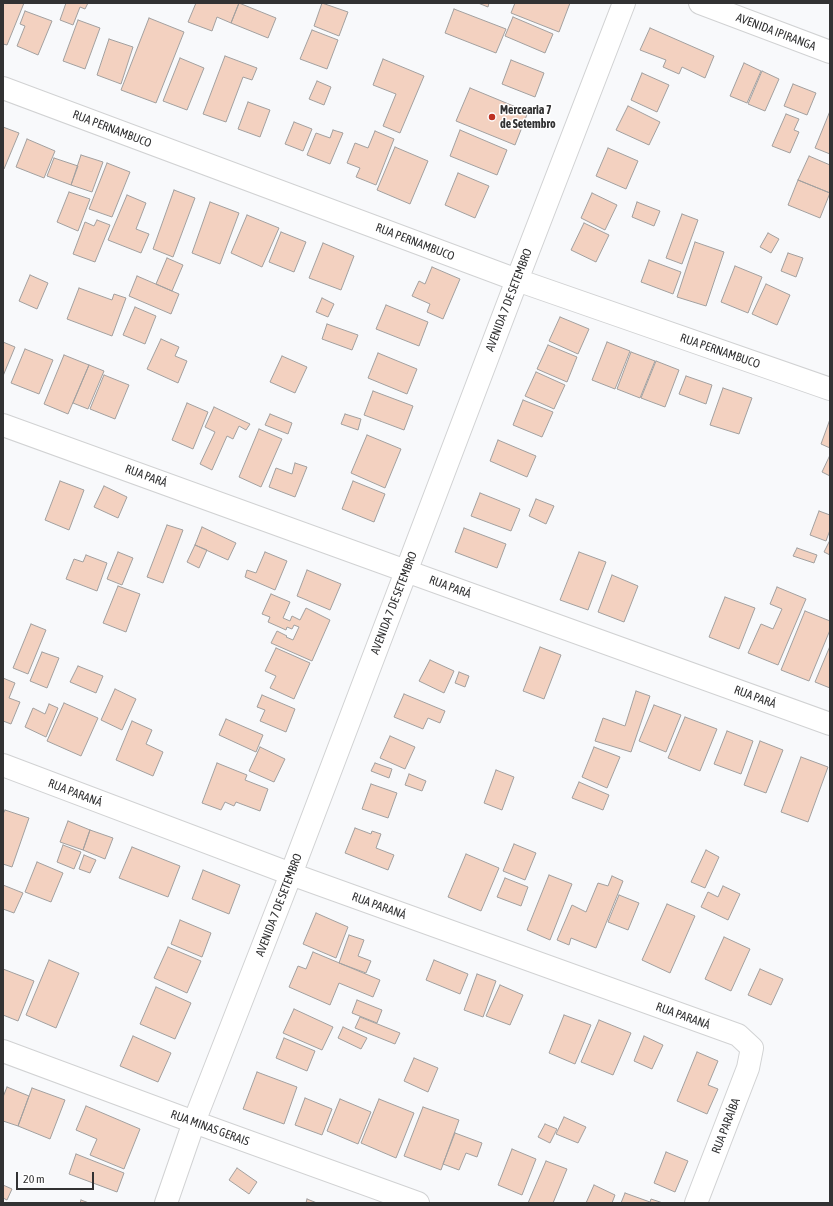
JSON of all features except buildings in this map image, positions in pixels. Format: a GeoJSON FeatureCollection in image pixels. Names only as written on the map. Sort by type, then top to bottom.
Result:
{"type":"FeatureCollection","features":[{"type":"Feature","properties":{"kind":"street","name":"AVENIDA 7 DE SETEMBRO"},"geometry":{"type":"LineString","coordinates":[[166,1203],[194,1122],[291,874],[624,3]]}},
{"type":"Feature","properties":{"kind":"street","name":"AVENIDA IPIRANGA"},"geometry":{"type":"LineString","coordinates":[[700,3],[830,52]]}},
{"type":"Feature","properties":{"kind":"street","name":"RUA PERNAMBUCO"},"geometry":{"type":"LineString","coordinates":[[3,88],[517,280],[830,389]]}},
{"type":"Feature","properties":{"kind":"street","name":"RUA PARÁ"},"geometry":{"type":"LineString","coordinates":[[3,424],[830,724]]}},
{"type":"Feature","properties":{"kind":"street","name":"RUA PARANÁ"},"geometry":{"type":"LineString","coordinates":[[3,765],[291,874],[738,1035],[752,1048]]}},
{"type":"Feature","properties":{"kind":"street","name":"RUA PARAÍBA"},"geometry":{"type":"LineString","coordinates":[[696,1203],[748,1068],[752,1048]]}},
{"type":"Feature","properties":{"kind":"street","name":"RUA MINAS GERAIS"},"geometry":{"type":"LineString","coordinates":[[3,1051],[418,1203]]}},
{"type":"Feature","properties":{"kind":"place","name":"Mercearia 7 de Setembro"},"geometry":{"type":"Point","coordinates":[492,117]}}]}
